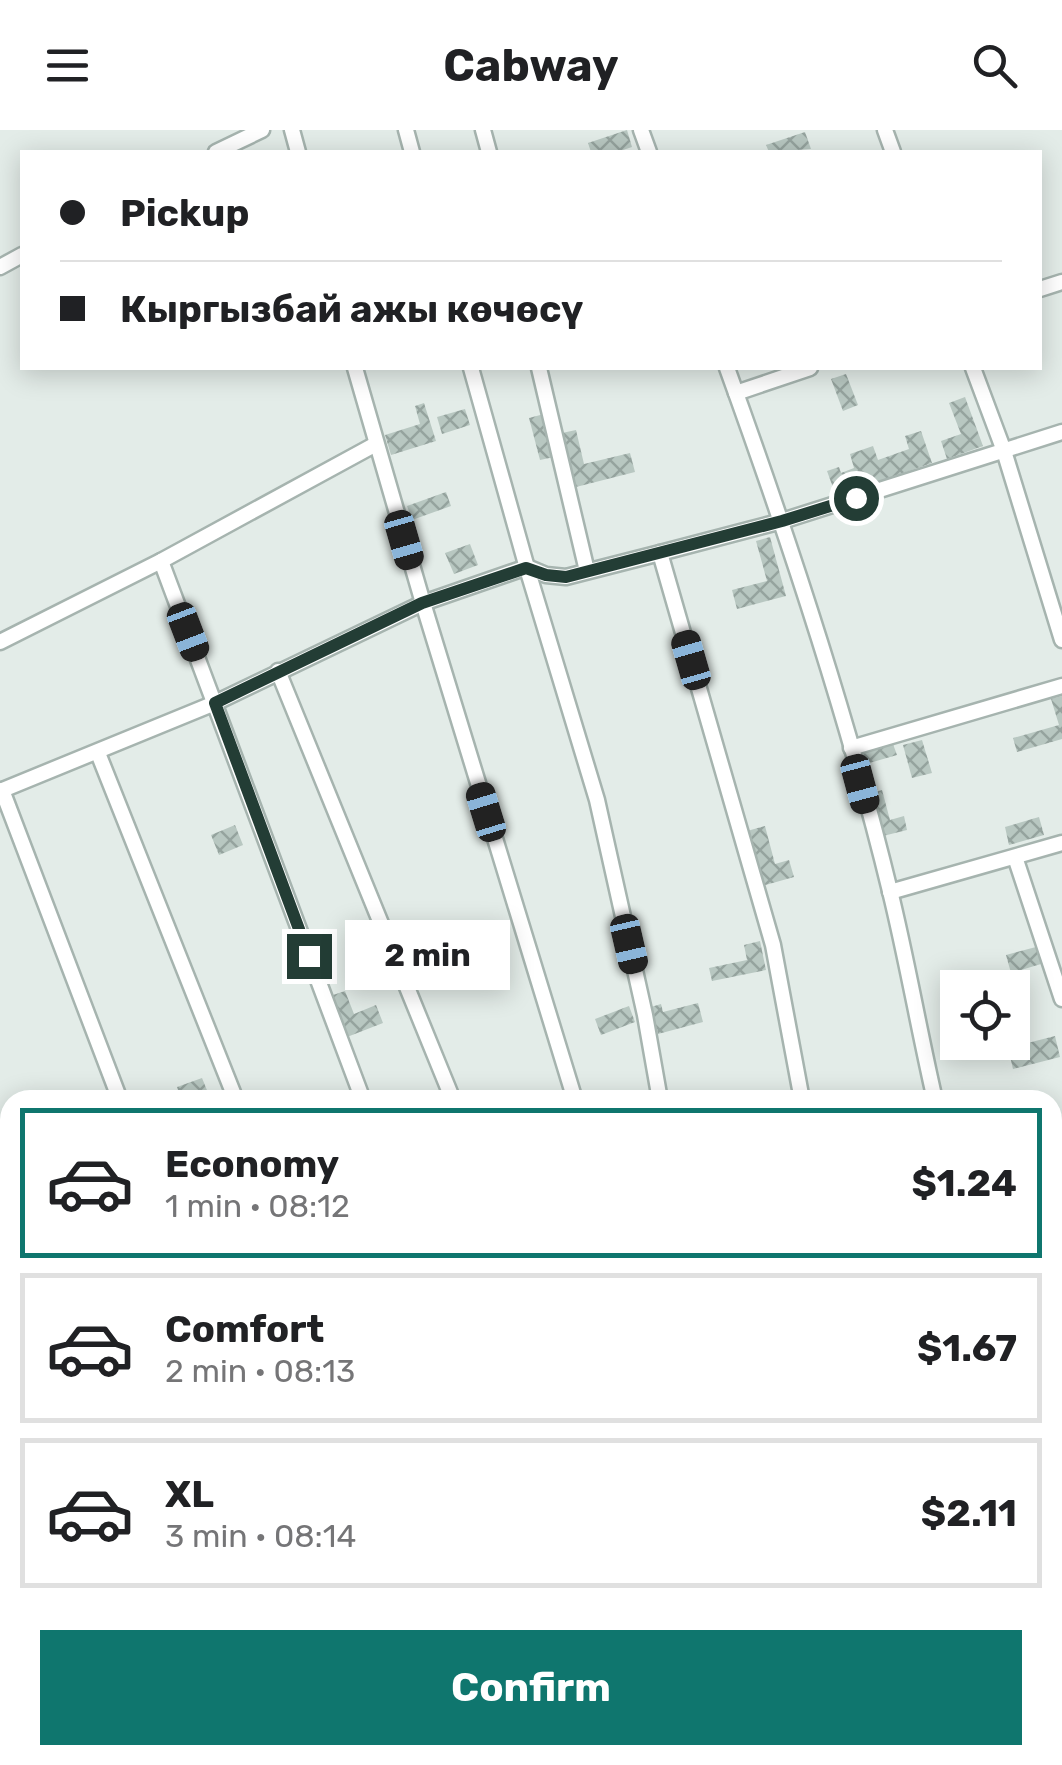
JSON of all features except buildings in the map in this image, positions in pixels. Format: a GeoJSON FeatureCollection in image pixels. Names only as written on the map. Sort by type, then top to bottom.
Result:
{"type":"FeatureCollection","features":[{"type":"Feature","properties":{"kind":"street"},"geometry":{"type":"LineString","coordinates":[[220,150],[262,130]]}},
{"type":"Feature","properties":{"kind":"street"},"geometry":{"type":"LineString","coordinates":[[357,370],[422,603],[572,1090]]}},
{"type":"Feature","properties":{"kind":"street"},"geometry":{"type":"LineString","coordinates":[[472,370],[526,568],[597,800],[658,1090]]}},
{"type":"Feature","properties":{"kind":"street"},"geometry":{"type":"LineString","coordinates":[[539,370],[587,572]]}},
{"type":"Feature","properties":{"kind":"street"},"geometry":{"type":"LineString","coordinates":[[728,370],[782,521],[851,748],[890,892],[933,1090]]}},
{"type":"Feature","properties":{"kind":"street"},"geometry":{"type":"LineString","coordinates":[[736,393],[804,370]]}},
{"type":"Feature","properties":{"kind":"street"},"geometry":{"type":"LineString","coordinates":[[975,370],[1062,640]]}},
{"type":"Feature","properties":{"kind":"street"},"geometry":{"type":"LineString","coordinates":[[116,1090],[1,791],[215,703],[422,603],[526,568],[566,577],[782,521],[1062,432]]}},
{"type":"Feature","properties":{"kind":"street"},"geometry":{"type":"LineString","coordinates":[[0,642],[376,444]]}},
{"type":"Feature","properties":{"kind":"street"},"geometry":{"type":"LineString","coordinates":[[660,553],[773,945],[800,1090]]}},
{"type":"Feature","properties":{"kind":"street"},"geometry":{"type":"LineString","coordinates":[[160,561],[359,1090]]}},
{"type":"Feature","properties":{"kind":"street"},"geometry":{"type":"LineString","coordinates":[[278,671],[449,1090]]}},
{"type":"Feature","properties":{"kind":"street"},"geometry":{"type":"LineString","coordinates":[[851,748],[1062,686]]}},
{"type":"Feature","properties":{"kind":"street"},"geometry":{"type":"LineString","coordinates":[[98,754],[232,1090]]}},
{"type":"Feature","properties":{"kind":"street"},"geometry":{"type":"LineString","coordinates":[[890,892],[1062,843]]}},
{"type":"Feature","properties":{"kind":"street"},"geometry":{"type":"LineString","coordinates":[[1016,857],[1062,999]]}},
{"type":"Feature","properties":{"kind":"route"},"geometry":{"type":"LineString","coordinates":[[309,956],[215,703],[422,603],[526,568],[566,577],[856,498]]}}]}
